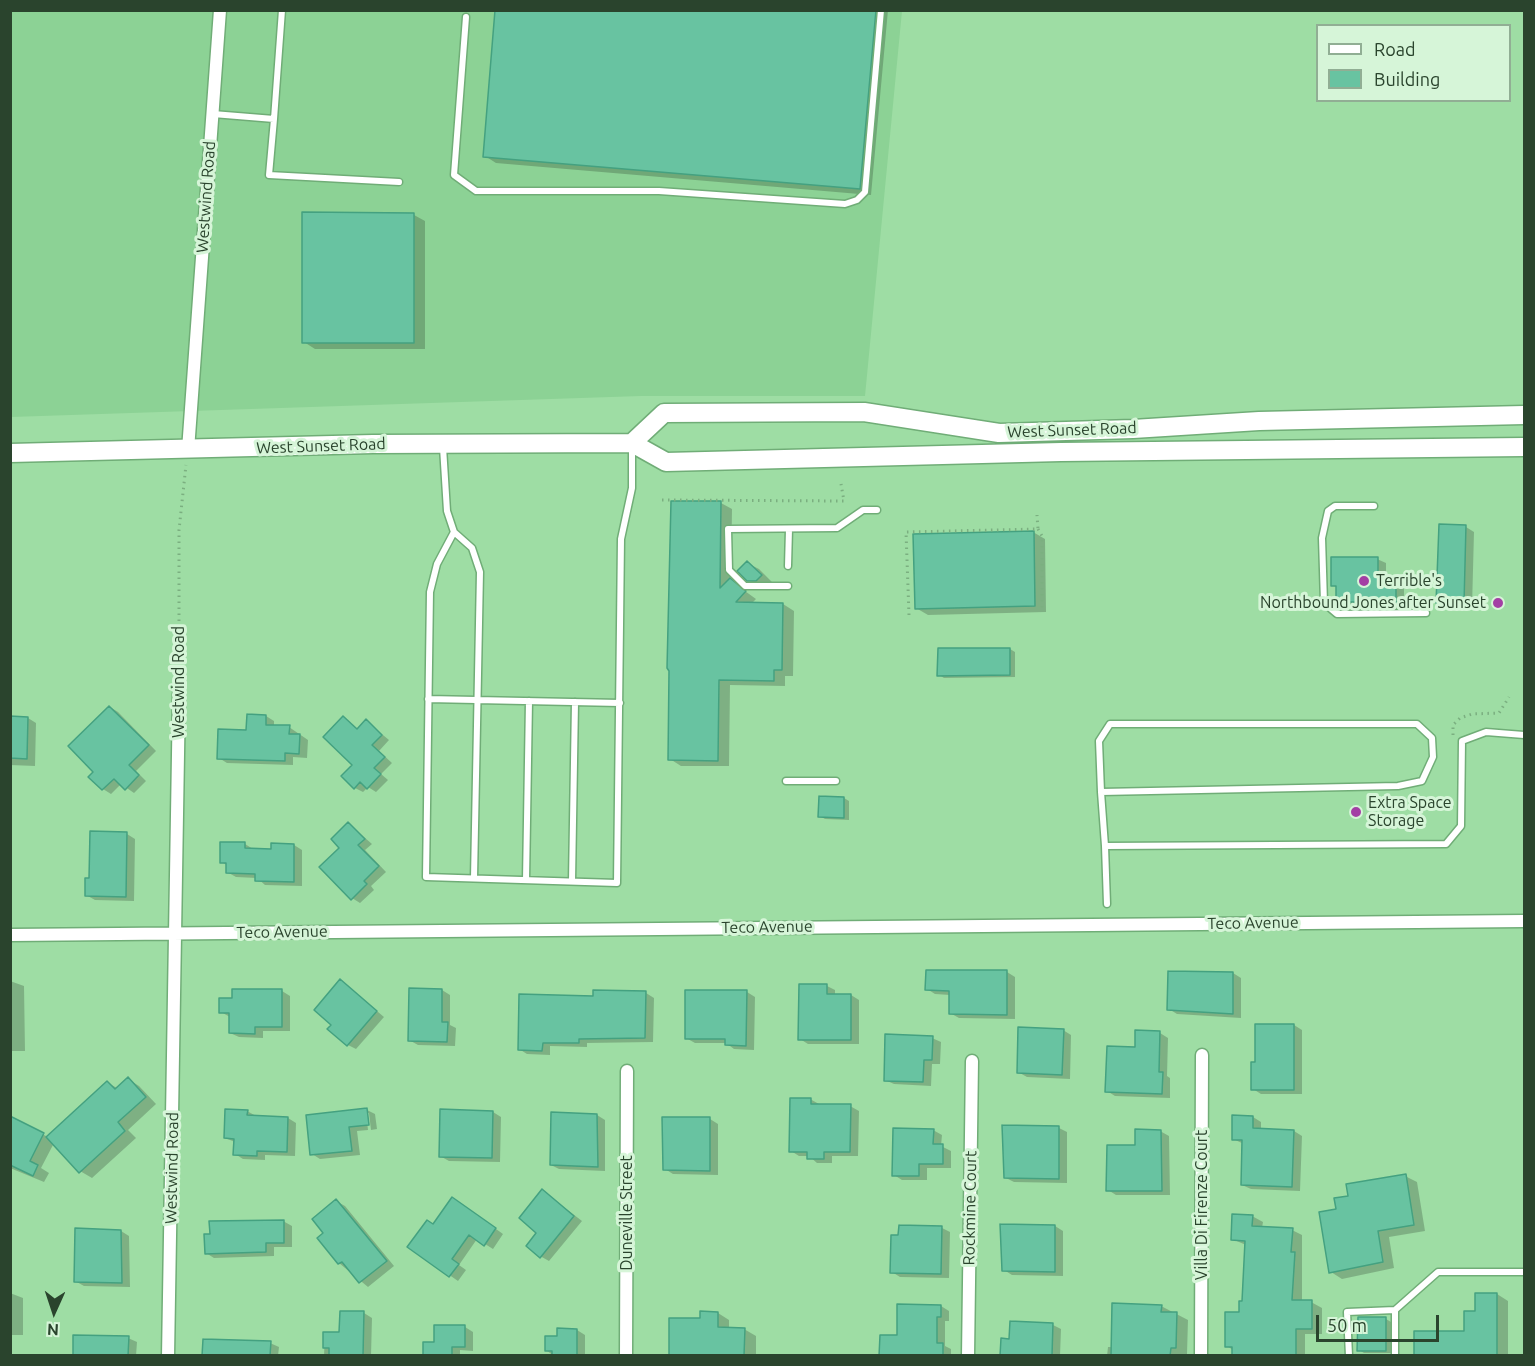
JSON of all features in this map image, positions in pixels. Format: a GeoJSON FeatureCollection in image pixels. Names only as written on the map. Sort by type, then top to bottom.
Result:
{"type":"FeatureCollection","features":[{"type":"Feature","properties":{"kind":"main road","name":"West Sunset Road"},"geometry":{"type":"LineString","coordinates":[[632,443],[664,413],[864,412],[999,433],[1132,429],[1259,421],[1524,414]]}},
{"type":"Feature","properties":{"kind":"main road","name":"West Sunset Road"},"geometry":{"type":"LineString","coordinates":[[10,453],[443,443],[632,443],[666,462],[1061,452],[1524,447]]}},
{"type":"Feature","properties":{"kind":"street","name":"Westwind Road"},"geometry":{"type":"LineString","coordinates":[[188,450],[220,10]]}},
{"type":"Feature","properties":{"kind":"street","name":"Westwind Road"},"geometry":{"type":"LineString","coordinates":[[168,1356],[179,694]]}},
{"type":"Feature","properties":{"kind":"street","name":"Teco Avenue"},"geometry":{"type":"LineString","coordinates":[[10,935],[1524,921]]}},
{"type":"Feature","properties":{"kind":"street","name":"Villa Di Firenze Court"},"geometry":{"type":"LineString","coordinates":[[1201,1356],[1202,1055]]}},
{"type":"Feature","properties":{"kind":"street","name":"Rockmine Court"},"geometry":{"type":"LineString","coordinates":[[968,1356],[972,1061]]}},
{"type":"Feature","properties":{"kind":"street","name":"Duneville Street"},"geometry":{"type":"LineString","coordinates":[[626,1356],[627,1071]]}},
{"type":"Feature","properties":{"kind":"lane"},"geometry":{"type":"LineString","coordinates":[[282,10],[269,175],[399,182]]}},
{"type":"Feature","properties":{"kind":"lane"},"geometry":{"type":"LineString","coordinates":[[466,17],[454,175],[476,191],[659,191],[845,204],[856,200],[865,192],[881,10]]}},
{"type":"Feature","properties":{"kind":"lane"},"geometry":{"type":"LineString","coordinates":[[212,114],[274,119]]}},
{"type":"Feature","properties":{"kind":"lane"},"geometry":{"type":"LineString","coordinates":[[443,443],[447,511],[454,532],[472,548],[480,572],[474,878]]}},
{"type":"Feature","properties":{"kind":"lane"},"geometry":{"type":"LineString","coordinates":[[454,532],[437,564],[430,592],[426,877],[617,882],[621,539],[632,488],[632,443]]}},
{"type":"Feature","properties":{"kind":"lane"},"geometry":{"type":"LineString","coordinates":[[1374,506],[1335,506],[1328,511],[1322,538],[1323,603],[1337,614],[1426,613]]}},
{"type":"Feature","properties":{"kind":"lane"},"geometry":{"type":"LineString","coordinates":[[788,586],[745,586],[729,570],[728,529],[837,528],[862,510],[877,510]]}},
{"type":"Feature","properties":{"kind":"lane"},"geometry":{"type":"LineString","coordinates":[[788,566],[789,529]]}},
{"type":"Feature","properties":{"kind":"lane"},"geometry":{"type":"LineString","coordinates":[[428,699],[620,703]]}},
{"type":"Feature","properties":{"kind":"lane"},"geometry":{"type":"LineString","coordinates":[[526,880],[529,701]]}},
{"type":"Feature","properties":{"kind":"lane"},"geometry":{"type":"LineString","coordinates":[[572,881],[575,702]]}},
{"type":"Feature","properties":{"kind":"lane"},"geometry":{"type":"LineString","coordinates":[[1101,792],[1398,786],[1422,781],[1434,757],[1432,738],[1417,724],[1110,724],[1099,741],[1101,792],[1105,846],[1107,904]]}},
{"type":"Feature","properties":{"kind":"lane"},"geometry":{"type":"LineString","coordinates":[[1105,846],[1446,844],[1461,826],[1462,741],[1486,732],[1524,735]]}},
{"type":"Feature","properties":{"kind":"lane"},"geometry":{"type":"LineString","coordinates":[[786,781],[836,781]]}},
{"type":"Feature","properties":{"kind":"lane"},"geometry":{"type":"LineString","coordinates":[[1349,1356],[1347,1312],[1395,1310],[1438,1272],[1524,1272]]}},
{"type":"Feature","properties":{"kind":"lane"},"geometry":{"type":"LineString","coordinates":[[1395,1310],[1395,1356]]}},
{"type":"Feature","properties":{"kind":"path","name":"Westwind Road"},"geometry":{"type":"LineString","coordinates":[[179,694],[179,530],[188,450]]}},
{"type":"Feature","properties":{"kind":"path"},"geometry":{"type":"LineString","coordinates":[[662,500],[844,501],[841,484]]}},
{"type":"Feature","properties":{"kind":"path"},"geometry":{"type":"LineString","coordinates":[[1038,515],[1038,529],[1042,536],[1042,610]]}},
{"type":"Feature","properties":{"kind":"path"},"geometry":{"type":"LineString","coordinates":[[909,615],[906,532],[1038,529]]}},
{"type":"Feature","properties":{"kind":"shaded area"},"geometry":{"type":"Polygon","coordinates":[[[10,11],[902,11],[865,396],[641,396],[11,417],[10,11]]]}},
{"type":"Feature","properties":{"kind":"building"},"geometry":{"type":"Polygon","coordinates":[[[495,10],[876,10],[860,189],[483,157],[495,10]]]}},
{"type":"Feature","properties":{"kind":"building"},"geometry":{"type":"Polygon","coordinates":[[[302,212],[414,213],[414,343],[302,343],[302,212]]]}},
{"type":"Feature","properties":{"kind":"building"},"geometry":{"type":"Polygon","coordinates":[[[671,501],[721,501],[720,588],[730,578],[746,591],[736,602],[783,603],[782,670],[774,670],[774,681],[719,680],[718,761],[668,760],[669,671],[667,668],[671,501]]]}},
{"type":"Feature","properties":{"kind":"building"},"geometry":{"type":"Polygon","coordinates":[[[1439,524],[1466,525],[1464,604],[1436,603],[1439,524]]]}},
{"type":"Feature","properties":{"kind":"building"},"geometry":{"type":"Polygon","coordinates":[[[1034,531],[1035,606],[915,609],[913,534],[1034,531]]]}},
{"type":"Feature","properties":{"kind":"building","name":"Terrible's"},"geometry":{"type":"Polygon","coordinates":[[[1331,557],[1378,557],[1378,576],[1396,576],[1396,607],[1366,607],[1366,602],[1336,602],[1336,586],[1331,586],[1331,557]]]}},
{"type":"Feature","properties":{"kind":"building"},"geometry":{"type":"Polygon","coordinates":[[[747,561],[762,575],[756,581],[747,581],[737,571],[747,561]]]}},
{"type":"Feature","properties":{"kind":"building"},"geometry":{"type":"Polygon","coordinates":[[[938,648],[1010,648],[1010,675],[937,676],[938,648]]]}},
{"type":"Feature","properties":{"kind":"building"},"geometry":{"type":"Polygon","coordinates":[[[109,706],[149,745],[129,765],[139,775],[125,790],[114,779],[102,790],[88,777],[93,772],[68,746],[109,706]]]}},
{"type":"Feature","properties":{"kind":"building"},"geometry":{"type":"Polygon","coordinates":[[[247,714],[266,715],[266,725],[290,725],[289,734],[300,734],[299,754],[285,753],[285,761],[217,759],[218,729],[246,730],[247,714]]]}},
{"type":"Feature","properties":{"kind":"building"},"geometry":{"type":"Polygon","coordinates":[[[10,716],[28,717],[27,759],[10,758],[10,716]]]}},
{"type":"Feature","properties":{"kind":"building"},"geometry":{"type":"Polygon","coordinates":[[[343,716],[357,729],[366,719],[382,735],[372,745],[385,757],[374,768],[381,774],[367,789],[360,782],[354,789],[341,776],[352,765],[323,737],[343,716]]]}},
{"type":"Feature","properties":{"kind":"building"},"geometry":{"type":"Polygon","coordinates":[[[819,796],[844,797],[844,818],[818,817],[819,796]]]}},
{"type":"Feature","properties":{"kind":"building"},"geometry":{"type":"Polygon","coordinates":[[[348,822],[365,839],[358,845],[379,866],[364,881],[367,884],[351,900],[319,867],[339,848],[331,839],[348,822]]]}},
{"type":"Feature","properties":{"kind":"building"},"geometry":{"type":"Polygon","coordinates":[[[90,831],[127,832],[126,897],[85,896],[85,878],[89,878],[90,831]]]}},
{"type":"Feature","properties":{"kind":"building"},"geometry":{"type":"Polygon","coordinates":[[[220,842],[245,842],[245,848],[271,849],[271,843],[294,844],[294,882],[255,881],[255,874],[226,873],[226,863],[220,863],[220,842]]]}},
{"type":"Feature","properties":{"kind":"building"},"geometry":{"type":"Polygon","coordinates":[[[926,970],[1007,970],[1007,1015],[949,1014],[949,991],[925,990],[926,970]]]}},
{"type":"Feature","properties":{"kind":"building"},"geometry":{"type":"Polygon","coordinates":[[[1168,971],[1233,972],[1233,1014],[1167,1010],[1168,971]]]}},
{"type":"Feature","properties":{"kind":"building"},"geometry":{"type":"Polygon","coordinates":[[[340,979],[377,1011],[347,1046],[327,1029],[331,1025],[314,1010],[340,979]]]}},
{"type":"Feature","properties":{"kind":"building"},"geometry":{"type":"Polygon","coordinates":[[[799,984],[827,984],[827,994],[851,994],[851,1040],[798,1040],[799,984]]]}},
{"type":"Feature","properties":{"kind":"building"},"geometry":{"type":"Polygon","coordinates":[[[409,988],[442,989],[442,1022],[448,1022],[447,1042],[408,1041],[409,988]]]}},
{"type":"Feature","properties":{"kind":"building"},"geometry":{"type":"Polygon","coordinates":[[[232,989],[282,989],[282,1027],[255,1027],[255,1034],[229,1033],[229,1013],[219,1013],[219,998],[232,998],[232,989]]]}},
{"type":"Feature","properties":{"kind":"building"},"geometry":{"type":"Polygon","coordinates":[[[593,990],[646,991],[645,1038],[579,1039],[579,1043],[543,1043],[542,1051],[518,1050],[519,994],[593,996],[593,990]]]}},
{"type":"Feature","properties":{"kind":"building"},"geometry":{"type":"Polygon","coordinates":[[[685,990],[747,990],[746,1046],[725,1045],[725,1039],[685,1039],[685,990]]]}},
{"type":"Feature","properties":{"kind":"building"},"geometry":{"type":"Polygon","coordinates":[[[1255,1024],[1294,1024],[1294,1090],[1251,1090],[1251,1062],[1255,1062],[1255,1024]]]}},
{"type":"Feature","properties":{"kind":"building"},"geometry":{"type":"Polygon","coordinates":[[[1018,1027],[1064,1029],[1062,1075],[1017,1073],[1018,1027]]]}},
{"type":"Feature","properties":{"kind":"building"},"geometry":{"type":"Polygon","coordinates":[[[1135,1030],[1160,1031],[1159,1072],[1163,1072],[1162,1094],[1105,1092],[1107,1046],[1135,1047],[1135,1030]]]}},
{"type":"Feature","properties":{"kind":"building"},"geometry":{"type":"Polygon","coordinates":[[[885,1034],[933,1036],[932,1060],[924,1060],[923,1082],[884,1081],[885,1034]]]}},
{"type":"Feature","properties":{"kind":"building"},"geometry":{"type":"Polygon","coordinates":[[[128,1077],[146,1097],[118,1122],[125,1131],[79,1173],[46,1137],[107,1081],[115,1089],[128,1077]]]}},
{"type":"Feature","properties":{"kind":"building"},"geometry":{"type":"Polygon","coordinates":[[[790,1098],[811,1098],[811,1104],[851,1104],[850,1152],[824,1152],[824,1159],[807,1159],[807,1152],[789,1152],[790,1098]]]}},
{"type":"Feature","properties":{"kind":"building"},"geometry":{"type":"Polygon","coordinates":[[[367,1108],[369,1125],[349,1127],[352,1151],[310,1155],[306,1115],[367,1108]]]}},
{"type":"Feature","properties":{"kind":"building"},"geometry":{"type":"Polygon","coordinates":[[[225,1109],[248,1110],[247,1115],[288,1117],[287,1152],[257,1151],[257,1156],[233,1155],[234,1139],[224,1138],[225,1109]]]}},
{"type":"Feature","properties":{"kind":"building"},"geometry":{"type":"Polygon","coordinates":[[[440,1109],[493,1111],[492,1158],[439,1157],[440,1109]]]}},
{"type":"Feature","properties":{"kind":"building"},"geometry":{"type":"Polygon","coordinates":[[[551,1112],[597,1114],[598,1167],[550,1165],[551,1112]]]}},
{"type":"Feature","properties":{"kind":"building"},"geometry":{"type":"Polygon","coordinates":[[[1232,1115],[1253,1116],[1253,1128],[1294,1130],[1292,1187],[1241,1185],[1242,1140],[1232,1140],[1232,1115]]]}},
{"type":"Feature","properties":{"kind":"building"},"geometry":{"type":"Polygon","coordinates":[[[10,1116],[44,1133],[30,1161],[38,1165],[33,1176],[10,1165],[10,1116]]]}},
{"type":"Feature","properties":{"kind":"building"},"geometry":{"type":"Polygon","coordinates":[[[662,1117],[710,1117],[710,1171],[663,1170],[662,1117]]]}},
{"type":"Feature","properties":{"kind":"building"},"geometry":{"type":"Polygon","coordinates":[[[1002,1125],[1059,1126],[1059,1179],[1004,1178],[1002,1125]]]}},
{"type":"Feature","properties":{"kind":"building"},"geometry":{"type":"Polygon","coordinates":[[[893,1128],[934,1129],[933,1144],[943,1144],[943,1164],[919,1164],[919,1176],[892,1176],[893,1128]]]}},
{"type":"Feature","properties":{"kind":"building"},"geometry":{"type":"Polygon","coordinates":[[[1135,1129],[1161,1130],[1162,1191],[1106,1191],[1107,1145],[1135,1145],[1135,1129]]]}},
{"type":"Feature","properties":{"kind":"building"},"geometry":{"type":"Polygon","coordinates":[[[1406,1174],[1414,1225],[1378,1231],[1383,1262],[1329,1273],[1319,1212],[1336,1209],[1334,1198],[1348,1196],[1346,1184],[1406,1174]]]}},
{"type":"Feature","properties":{"kind":"building"},"geometry":{"type":"Polygon","coordinates":[[[542,1189],[574,1216],[540,1258],[526,1246],[536,1233],[519,1218],[542,1189]]]}},
{"type":"Feature","properties":{"kind":"building"},"geometry":{"type":"Polygon","coordinates":[[[452,1197],[496,1228],[484,1246],[469,1235],[452,1259],[459,1264],[449,1277],[407,1247],[427,1220],[433,1224],[452,1197]]]}},
{"type":"Feature","properties":{"kind":"building"},"geometry":{"type":"Polygon","coordinates":[[[336,1199],[387,1261],[359,1283],[342,1262],[338,1264],[317,1238],[323,1233],[312,1219],[336,1199]]]}},
{"type":"Feature","properties":{"kind":"building"},"geometry":{"type":"Polygon","coordinates":[[[1232,1214],[1253,1215],[1252,1226],[1293,1228],[1291,1252],[1295,1252],[1292,1300],[1312,1300],[1312,1329],[1296,1329],[1296,1356],[1232,1356],[1232,1347],[1225,1347],[1225,1312],[1239,1312],[1239,1301],[1242,1301],[1245,1241],[1231,1240],[1232,1214]]]}},
{"type":"Feature","properties":{"kind":"building"},"geometry":{"type":"Polygon","coordinates":[[[284,1220],[284,1243],[266,1243],[266,1252],[205,1254],[204,1234],[210,1234],[209,1221],[284,1220]]]}},
{"type":"Feature","properties":{"kind":"building"},"geometry":{"type":"Polygon","coordinates":[[[1000,1224],[1055,1225],[1055,1272],[1002,1271],[1000,1224]]]}},
{"type":"Feature","properties":{"kind":"building"},"geometry":{"type":"Polygon","coordinates":[[[899,1225],[942,1226],[941,1274],[890,1273],[891,1235],[898,1235],[899,1225]]]}},
{"type":"Feature","properties":{"kind":"building"},"geometry":{"type":"Polygon","coordinates":[[[75,1228],[121,1230],[122,1283],[74,1282],[75,1228]]]}},
{"type":"Feature","properties":{"kind":"building"},"geometry":{"type":"Polygon","coordinates":[[[1475,1293],[1497,1293],[1497,1356],[1414,1356],[1414,1331],[1464,1331],[1464,1311],[1475,1311],[1475,1293]]]}},
{"type":"Feature","properties":{"kind":"building"},"geometry":{"type":"Polygon","coordinates":[[[1112,1303],[1162,1305],[1161,1312],[1177,1312],[1176,1348],[1171,1348],[1170,1356],[1111,1356],[1112,1303]]]}},
{"type":"Feature","properties":{"kind":"building"},"geometry":{"type":"Polygon","coordinates":[[[897,1304],[941,1305],[941,1317],[937,1317],[937,1343],[943,1343],[943,1356],[879,1356],[880,1335],[897,1335],[897,1304]]]}},
{"type":"Feature","properties":{"kind":"building"},"geometry":{"type":"Polygon","coordinates":[[[340,1311],[364,1311],[363,1356],[329,1356],[329,1348],[323,1348],[323,1332],[339,1332],[340,1311]]]}},
{"type":"Feature","properties":{"kind":"building"},"geometry":{"type":"Polygon","coordinates":[[[700,1311],[718,1312],[718,1327],[745,1328],[744,1356],[669,1356],[669,1318],[700,1318],[700,1311]]]}},
{"type":"Feature","properties":{"kind":"building"},"geometry":{"type":"Polygon","coordinates":[[[1358,1317],[1386,1317],[1386,1351],[1357,1351],[1358,1317]]]}},
{"type":"Feature","properties":{"kind":"building"},"geometry":{"type":"Polygon","coordinates":[[[1010,1321],[1053,1323],[1052,1356],[1000,1356],[1001,1338],[1009,1339],[1010,1321]]]}},
{"type":"Feature","properties":{"kind":"building"},"geometry":{"type":"Polygon","coordinates":[[[434,1325],[465,1325],[465,1347],[452,1347],[452,1356],[423,1356],[423,1342],[434,1342],[434,1325]]]}},
{"type":"Feature","properties":{"kind":"building"},"geometry":{"type":"Polygon","coordinates":[[[557,1328],[577,1329],[577,1356],[552,1356],[552,1351],[545,1351],[545,1336],[557,1336],[557,1328]]]}},
{"type":"Feature","properties":{"kind":"building"},"geometry":{"type":"Polygon","coordinates":[[[73,1335],[129,1336],[128,1356],[73,1356],[73,1335]]]}},
{"type":"Feature","properties":{"kind":"building"},"geometry":{"type":"Polygon","coordinates":[[[203,1339],[271,1341],[270,1356],[202,1356],[203,1339]]]}},
{"type":"Feature","properties":{"kind":"place","name":"Terrible's"},"geometry":{"type":"Point","coordinates":[1364,581]}},
{"type":"Feature","properties":{"kind":"place","name":"Northbound Jones after Sunset"},"geometry":{"type":"Point","coordinates":[1498,603]}},
{"type":"Feature","properties":{"kind":"place","name":"Extra Space Storage"},"geometry":{"type":"Point","coordinates":[1356,812]}}]}
